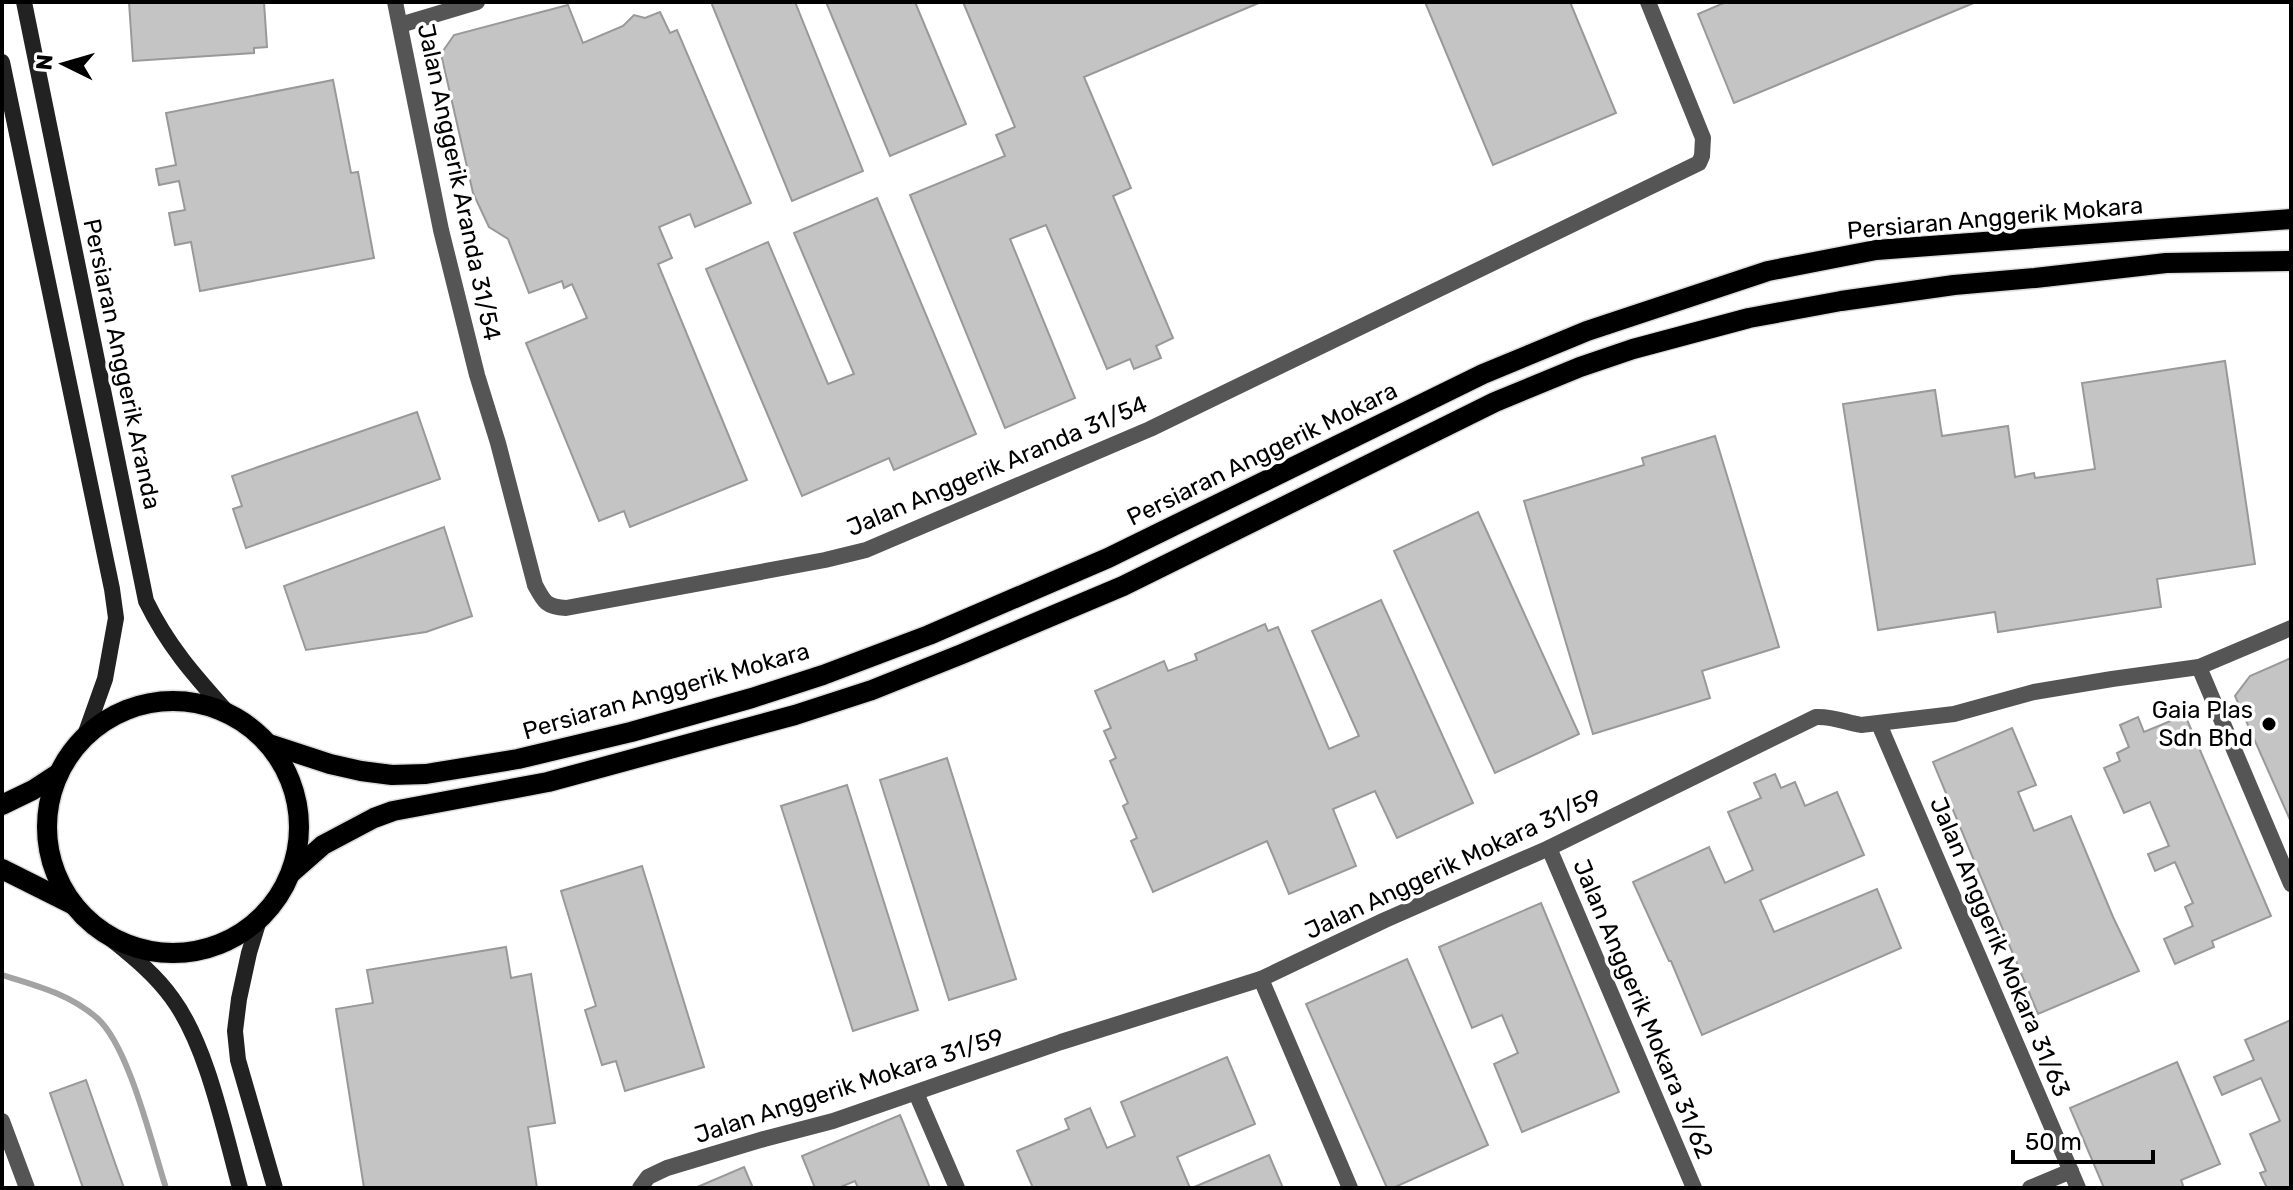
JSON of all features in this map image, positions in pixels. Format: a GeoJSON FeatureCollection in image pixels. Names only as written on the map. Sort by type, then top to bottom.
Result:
{"type":"FeatureCollection","features":[{"type":"Feature","properties":{"kind":"main road","name":"Persiaran Anggerik Aranda"},"geometry":{"type":"LineString","coordinates":[[24,2],[146,601],[161,631],[183,663],[227,712]]}},
{"type":"Feature","properties":{"kind":"main road"},"geometry":{"type":"LineString","coordinates":[[2,62],[116,618],[105,679],[84,738]]}},
{"type":"Feature","properties":{"kind":"main road","name":"Persiaran Anggerik Mokara"},"geometry":{"type":"LineString","coordinates":[[269,744],[361,771],[392,775],[426,774],[518,759],[752,698],[929,635],[1108,558],[1483,374],[1587,331],[1768,271],[1906,247],[2291,219]]}},
{"type":"Feature","properties":{"kind":"main road"},"geometry":{"type":"LineString","coordinates":[[291,873],[323,845],[393,811],[548,782],[765,724],[872,690],[1123,586],[1495,402],[1633,349],[1749,318],[1893,293],[2166,263],[2291,261]]}},
{"type":"Feature","properties":{"kind":"main road"},"geometry":{"type":"LineString","coordinates":[[110,938],[153,952],[191,953],[227,942],[259,920],[272,906],[291,873],[299,840],[298,806],[288,773],[257,731],[227,712],[184,700],[151,702],[120,712],[100,723],[70,754],[59,773],[49,806],[48,841],[56,875],[74,905],[86,919],[147,969],[172,998],[192,1032],[214,1095],[240,1188]]}},
{"type":"Feature","properties":{"kind":"main road"},"geometry":{"type":"LineString","coordinates":[[2,805],[59,773]]}},
{"type":"Feature","properties":{"kind":"main road"},"geometry":{"type":"LineString","coordinates":[[2,869],[74,905]]}},
{"type":"Feature","properties":{"kind":"main road"},"geometry":{"type":"LineString","coordinates":[[259,920],[245,968],[235,1031],[238,1060],[275,1188]]}},
{"type":"Feature","properties":{"kind":"street","name":"Jalan Anggerik Aranda 31/54"},"geometry":{"type":"LineString","coordinates":[[395,2],[441,230],[535,585],[544,601],[554,607],[566,608],[866,550],[1150,429],[1699,163],[1703,138],[1648,2]]}},
{"type":"Feature","properties":{"kind":"street"},"geometry":{"type":"LineString","coordinates":[[400,25],[477,2]]}},
{"type":"Feature","properties":{"kind":"street","name":"Jalan Anggerik Mokara 31/59"},"geometry":{"type":"LineString","coordinates":[[640,1188],[648,1177],[667,1168],[833,1121],[1061,1042],[1261,979],[1393,916],[1549,848],[1816,717],[1833,716],[1846,722],[1879,724],[1954,714],[2034,692],[2199,667],[2291,628]]}},
{"type":"Feature","properties":{"kind":"street"},"geometry":{"type":"LineString","coordinates":[[2199,667],[2291,884]]}},
{"type":"Feature","properties":{"kind":"street","name":"Jalan Anggerik Mokara 31/63"},"geometry":{"type":"LineString","coordinates":[[1879,724],[2078,1188]]}},
{"type":"Feature","properties":{"kind":"street","name":"Jalan Anggerik Mokara 31/62"},"geometry":{"type":"LineString","coordinates":[[1549,848],[1694,1188]]}},
{"type":"Feature","properties":{"kind":"street"},"geometry":{"type":"LineString","coordinates":[[1261,979],[1350,1188]]}},
{"type":"Feature","properties":{"kind":"street"},"geometry":{"type":"LineString","coordinates":[[916,1093],[957,1188]]}},
{"type":"Feature","properties":{"kind":"street"},"geometry":{"type":"LineString","coordinates":[[2,1121],[27,1188]]}},
{"type":"Feature","properties":{"kind":"street"},"geometry":{"type":"LineString","coordinates":[[2030,1188],[2071,1171]]}},
{"type":"Feature","properties":{"kind":"building"},"geometry":{"type":"Polygon","coordinates":[[[129,2],[264,2],[267,47],[254,48],[254,53],[133,61],[129,2]]]}},
{"type":"Feature","properties":{"kind":"building"},"geometry":{"type":"Polygon","coordinates":[[[711,2],[795,2],[863,171],[792,201],[711,2]]]}},
{"type":"Feature","properties":{"kind":"building"},"geometry":{"type":"Polygon","coordinates":[[[826,2],[915,2],[966,124],[890,156],[826,2]]]}},
{"type":"Feature","properties":{"kind":"building"},"geometry":{"type":"Polygon","coordinates":[[[963,2],[1261,2],[1084,77],[1131,188],[1113,196],[1173,338],[1156,346],[1161,358],[1134,369],[1130,359],[1107,369],[1046,225],[1010,239],[1075,398],[1005,428],[910,195],[1005,156],[996,135],[1015,127],[963,2]]]}},
{"type":"Feature","properties":{"kind":"building"},"geometry":{"type":"Polygon","coordinates":[[[1425,2],[1570,2],[1616,113],[1493,165],[1425,2]]]}},
{"type":"Feature","properties":{"kind":"building"},"geometry":{"type":"Polygon","coordinates":[[[1726,2],[1976,2],[1734,103],[1698,14],[1726,2]]]}},
{"type":"Feature","properties":{"kind":"building"},"geometry":{"type":"Polygon","coordinates":[[[568,5],[583,43],[623,26],[634,15],[645,18],[660,12],[670,33],[677,30],[751,203],[695,227],[690,214],[659,227],[672,258],[658,264],[747,480],[630,527],[624,511],[599,521],[526,343],[587,318],[572,284],[564,288],[562,281],[529,293],[508,239],[489,227],[473,193],[441,54],[454,35],[568,5]]]}},
{"type":"Feature","properties":{"kind":"building"},"geometry":{"type":"Polygon","coordinates":[[[333,80],[351,173],[358,172],[374,258],[200,291],[191,242],[175,245],[169,213],[185,210],[179,181],[159,185],[156,169],[176,165],[166,113],[333,80]]]}},
{"type":"Feature","properties":{"kind":"building"},"geometry":{"type":"Polygon","coordinates":[[[877,198],[976,434],[894,470],[889,458],[802,496],[706,269],[768,242],[828,384],[854,374],[794,233],[877,198]]]}},
{"type":"Feature","properties":{"kind":"building"},"geometry":{"type":"Polygon","coordinates":[[[2225,361],[2255,564],[2157,579],[2161,607],[1998,632],[1995,612],[1878,630],[1843,404],[1935,390],[1942,436],[2008,426],[2015,477],[2034,473],[2035,478],[2095,469],[2082,383],[2225,361]]]}},
{"type":"Feature","properties":{"kind":"building"},"geometry":{"type":"Polygon","coordinates":[[[417,412],[440,479],[246,548],[233,509],[242,506],[232,476],[417,412]]]}},
{"type":"Feature","properties":{"kind":"building"},"geometry":{"type":"Polygon","coordinates":[[[1715,436],[1779,647],[1702,671],[1710,698],[1593,734],[1524,501],[1644,465],[1642,458],[1715,436]]]}},
{"type":"Feature","properties":{"kind":"building"},"geometry":{"type":"Polygon","coordinates":[[[1478,512],[1579,734],[1495,773],[1394,551],[1478,512]]]}},
{"type":"Feature","properties":{"kind":"building"},"geometry":{"type":"Polygon","coordinates":[[[444,527],[472,616],[426,632],[306,650],[284,586],[444,527]]]}},
{"type":"Feature","properties":{"kind":"building"},"geometry":{"type":"Polygon","coordinates":[[[1381,600],[1473,803],[1397,838],[1375,791],[1333,809],[1356,866],[1289,894],[1267,841],[1153,892],[1131,841],[1137,838],[1123,806],[1128,803],[1110,761],[1116,758],[1104,731],[1111,728],[1095,691],[1164,661],[1168,671],[1197,660],[1195,654],[1265,624],[1268,631],[1278,627],[1329,749],[1359,736],[1312,631],[1381,600]]]}},
{"type":"Feature","properties":{"kind":"building","name":"Gaia Plas Sdn Bhd"},"geometry":{"type":"Polygon","coordinates":[[[2291,658],[2291,822],[2235,696],[2250,676],[2291,658]]]}},
{"type":"Feature","properties":{"kind":"building"},"geometry":{"type":"Polygon","coordinates":[[[2185,715],[2271,916],[2212,941],[2214,947],[2175,964],[2164,939],[2193,926],[2185,907],[2193,903],[2175,862],[2155,871],[2148,854],[2169,846],[2150,802],[2124,813],[2104,768],[2120,761],[2117,753],[2129,747],[2120,725],[2138,717],[2144,732],[2185,715]]]}},
{"type":"Feature","properties":{"kind":"building"},"geometry":{"type":"Polygon","coordinates":[[[2012,728],[2036,785],[2018,792],[2034,831],[2071,816],[2139,971],[2038,1014],[1933,762],[2012,728]]]}},
{"type":"Feature","properties":{"kind":"building"},"geometry":{"type":"Polygon","coordinates":[[[947,758],[1016,979],[949,1000],[880,780],[947,758]]]}},
{"type":"Feature","properties":{"kind":"building"},"geometry":{"type":"Polygon","coordinates":[[[1775,774],[1781,788],[1795,782],[1805,806],[1837,792],[1864,855],[1760,900],[1774,932],[1877,889],[1901,948],[1702,1035],[1633,882],[1709,847],[1725,883],[1753,870],[1728,812],[1761,798],[1754,783],[1775,774]]]}},
{"type":"Feature","properties":{"kind":"building"},"geometry":{"type":"Polygon","coordinates":[[[847,785],[918,1010],[853,1031],[781,806],[847,785]]]}},
{"type":"Feature","properties":{"kind":"building"},"geometry":{"type":"Polygon","coordinates":[[[642,866],[704,1067],[625,1091],[616,1061],[602,1065],[585,1010],[596,1006],[561,891],[642,866]]]}},
{"type":"Feature","properties":{"kind":"building"},"geometry":{"type":"Polygon","coordinates":[[[1541,903],[1619,1092],[1522,1132],[1494,1064],[1518,1053],[1502,1015],[1472,1028],[1439,947],[1541,903]]]}},
{"type":"Feature","properties":{"kind":"building"},"geometry":{"type":"Polygon","coordinates":[[[506,947],[511,978],[531,974],[555,1123],[528,1127],[537,1188],[364,1188],[336,1009],[373,1003],[367,970],[506,947]]]}},
{"type":"Feature","properties":{"kind":"building"},"geometry":{"type":"Polygon","coordinates":[[[1407,959],[1488,1145],[1387,1188],[1306,1004],[1407,959]]]}},
{"type":"Feature","properties":{"kind":"building"},"geometry":{"type":"Polygon","coordinates":[[[2291,1020],[2291,1188],[2267,1188],[2260,1173],[2266,1171],[2250,1134],[2280,1121],[2261,1078],[2222,1095],[2214,1077],[2254,1060],[2245,1040],[2291,1020]]]}},
{"type":"Feature","properties":{"kind":"building"},"geometry":{"type":"Polygon","coordinates":[[[1227,1057],[1255,1124],[1177,1157],[1190,1188],[1033,1188],[1017,1151],[1069,1129],[1065,1119],[1090,1108],[1107,1148],[1135,1136],[1121,1102],[1227,1057]]]}},
{"type":"Feature","properties":{"kind":"building"},"geometry":{"type":"Polygon","coordinates":[[[2177,1062],[2220,1164],[2181,1180],[2184,1188],[2104,1188],[2070,1108],[2177,1062]]]}},
{"type":"Feature","properties":{"kind":"building"},"geometry":{"type":"Polygon","coordinates":[[[86,1080],[124,1188],[83,1188],[50,1093],[86,1080]]]}},
{"type":"Feature","properties":{"kind":"building"},"geometry":{"type":"Polygon","coordinates":[[[900,1115],[930,1188],[858,1188],[855,1181],[838,1188],[815,1188],[802,1156],[900,1115]]]}},
{"type":"Feature","properties":{"kind":"building"},"geometry":{"type":"Polygon","coordinates":[[[1269,1155],[1283,1188],[1192,1188],[1269,1155]]]}},
{"type":"Feature","properties":{"kind":"building"},"geometry":{"type":"Polygon","coordinates":[[[744,1167],[753,1188],[695,1188],[744,1167]]]}},
{"type":"Feature","properties":{"kind":"waterway"},"geometry":{"type":"LineString","coordinates":[[2,975],[52,991],[75,1003],[97,1018],[109,1032],[138,1097],[166,1188]]}},
{"type":"Feature","properties":{"kind":"place","name":"Gaia Plas Sdn Bhd"},"geometry":{"type":"Point","coordinates":[2269,724]}}]}
